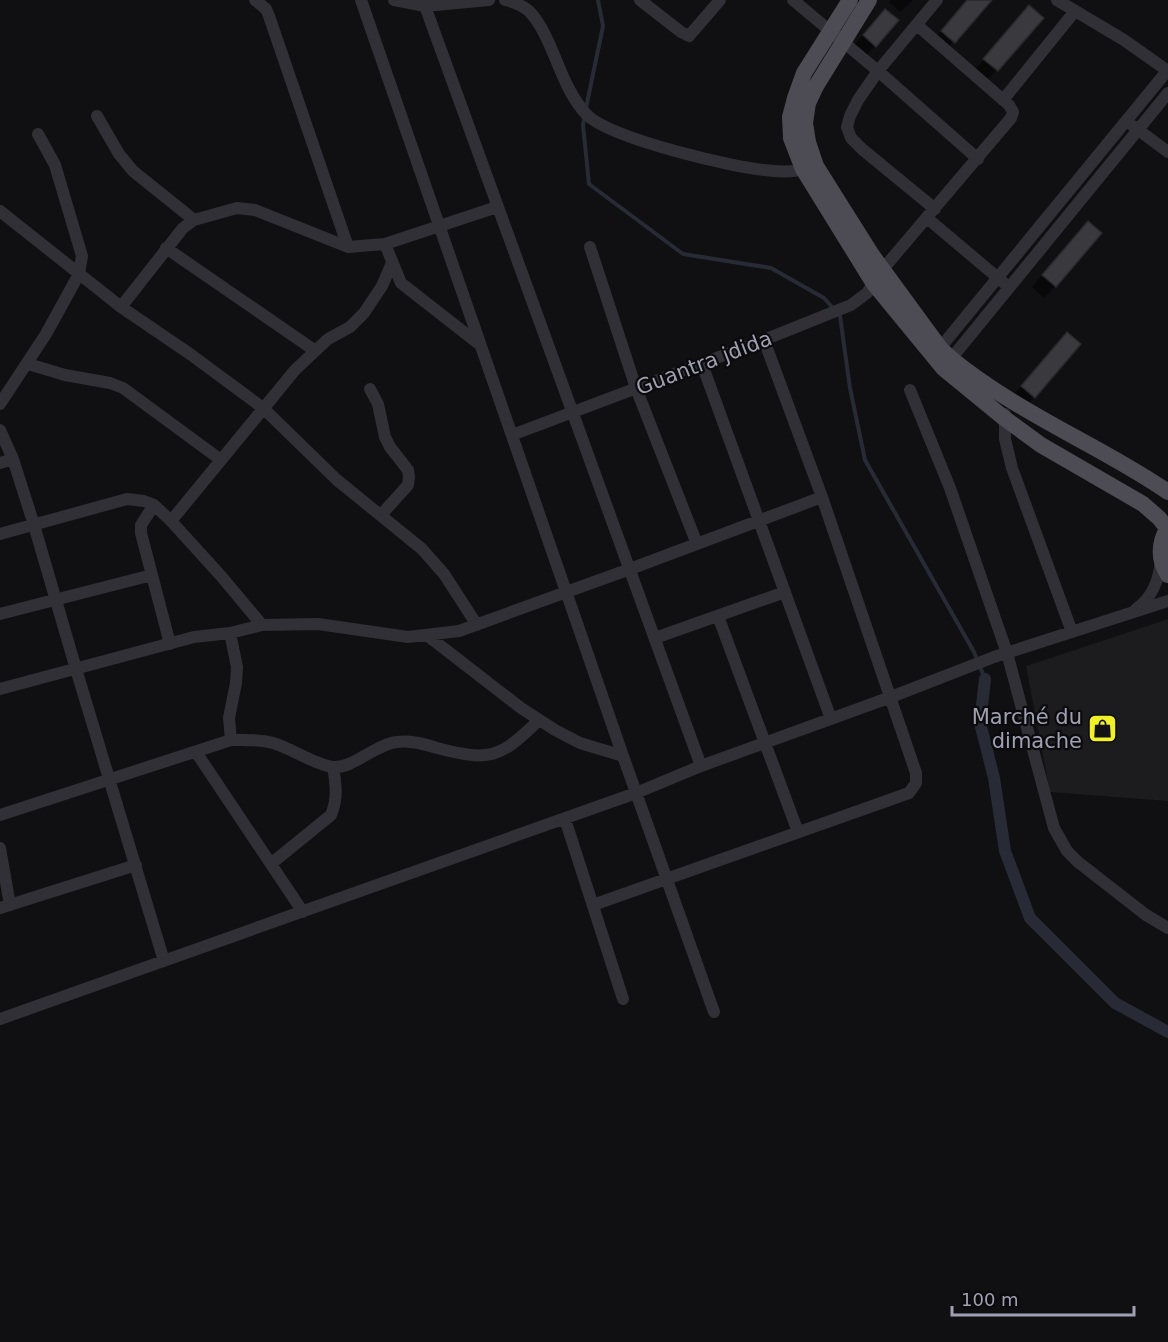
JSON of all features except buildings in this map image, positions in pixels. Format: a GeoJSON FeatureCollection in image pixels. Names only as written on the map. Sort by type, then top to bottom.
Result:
{"type":"FeatureCollection","features":[{"type":"Feature","properties":{"kind":"main road"},"geometry":{"type":"LineString","coordinates":[[850,0],[808,104],[805,123],[810,168],[874,284],[941,358],[1005,418],[1041,444],[1143,504],[1159,518],[1168,528],[1162,538],[1161,559],[1168,575]]}},
{"type":"Feature","properties":{"kind":"main road"},"geometry":{"type":"LineString","coordinates":[[837,36],[869,0]]}},
{"type":"Feature","properties":{"kind":"main road"},"geometry":{"type":"LineString","coordinates":[[810,168],[883,269],[941,358],[1006,398],[1135,470],[1168,492]]}},
{"type":"Feature","properties":{"kind":"street"},"geometry":{"type":"LineString","coordinates":[[255,0],[269,4],[348,247]]}},
{"type":"Feature","properties":{"kind":"street"},"geometry":{"type":"LineString","coordinates":[[361,0],[714,1012]]}},
{"type":"Feature","properties":{"kind":"street"},"geometry":{"type":"LineString","coordinates":[[394,0],[425,6],[489,0]]}},
{"type":"Feature","properties":{"kind":"street"},"geometry":{"type":"LineString","coordinates":[[505,0],[529,11],[542,29],[557,66],[573,96],[587,115],[602,125],[621,134],[743,168],[776,171],[810,168]]}},
{"type":"Feature","properties":{"kind":"street"},"geometry":{"type":"LineString","coordinates":[[640,0],[689,36],[720,0]]}},
{"type":"Feature","properties":{"kind":"street"},"geometry":{"type":"LineString","coordinates":[[793,0],[978,159]]}},
{"type":"Feature","properties":{"kind":"street"},"geometry":{"type":"LineString","coordinates":[[937,0],[878,71],[858,100],[847,127],[851,138],[862,149],[1010,288]]}},
{"type":"Feature","properties":{"kind":"street"},"geometry":{"type":"LineString","coordinates":[[941,358],[998,279],[1168,71],[1124,40],[1057,0]]}},
{"type":"Feature","properties":{"kind":"street"},"geometry":{"type":"LineString","coordinates":[[425,6],[701,766]]}},
{"type":"Feature","properties":{"kind":"street"},"geometry":{"type":"LineString","coordinates":[[917,25],[1003,99],[1075,11]]}},
{"type":"Feature","properties":{"kind":"street"},"geometry":{"type":"LineString","coordinates":[[941,358],[1010,288],[1168,93]]}},
{"type":"Feature","properties":{"kind":"street","name":"Guantra jdida"},"geometry":{"type":"LineString","coordinates":[[512,435],[702,364],[850,305],[867,293],[883,269],[1011,118],[1011,109],[1003,99]]}},
{"type":"Feature","properties":{"kind":"street"},"geometry":{"type":"LineString","coordinates":[[97,116],[119,154],[133,171],[194,220]]}},
{"type":"Feature","properties":{"kind":"street"},"geometry":{"type":"LineString","coordinates":[[1126,121],[1168,152]]}},
{"type":"Feature","properties":{"kind":"street"},"geometry":{"type":"LineString","coordinates":[[0,404],[28,364],[80,274],[82,256],[79,239],[69,216],[55,165],[38,134]]}},
{"type":"Feature","properties":{"kind":"street"},"geometry":{"type":"LineString","coordinates":[[121,307],[183,228],[194,220],[237,208],[255,210],[348,247],[385,244],[497,207]]}},
{"type":"Feature","properties":{"kind":"street"},"geometry":{"type":"LineString","coordinates":[[0,211],[121,307],[263,408],[337,480],[422,549],[444,574],[477,625]]}},
{"type":"Feature","properties":{"kind":"street"},"geometry":{"type":"LineString","coordinates":[[385,244],[401,283],[480,345]]}},
{"type":"Feature","properties":{"kind":"street"},"geometry":{"type":"LineString","coordinates":[[591,247],[636,388],[697,544]]}},
{"type":"Feature","properties":{"kind":"street"},"geometry":{"type":"LineString","coordinates":[[166,248],[314,351]]}},
{"type":"Feature","properties":{"kind":"street"},"geometry":{"type":"LineString","coordinates":[[171,521],[263,408],[314,351],[328,339],[350,327],[364,313],[382,286],[392,263]]}},
{"type":"Feature","properties":{"kind":"street"},"geometry":{"type":"LineString","coordinates":[[593,905],[909,793],[916,783],[916,773],[891,697],[822,497],[764,340]]}},
{"type":"Feature","properties":{"kind":"street"},"geometry":{"type":"LineString","coordinates":[[28,364],[65,375],[110,382],[123,388],[221,460]]}},
{"type":"Feature","properties":{"kind":"street"},"geometry":{"type":"LineString","coordinates":[[702,364],[831,719]]}},
{"type":"Feature","properties":{"kind":"street"},"geometry":{"type":"LineString","coordinates":[[370,388],[378,404],[385,437],[408,470],[409,477],[408,485],[381,516]]}},
{"type":"Feature","properties":{"kind":"street"},"geometry":{"type":"LineString","coordinates":[[910,390],[950,488],[1007,653],[1054,828],[1067,851],[1086,869],[1146,915],[1168,928]]}},
{"type":"Feature","properties":{"kind":"street"},"geometry":{"type":"LineString","coordinates":[[1006,398],[1005,439],[1012,468],[1072,632]]}},
{"type":"Feature","properties":{"kind":"street"},"geometry":{"type":"LineString","coordinates":[[0,430],[13,459],[34,525],[164,961]]}},
{"type":"Feature","properties":{"kind":"street"},"geometry":{"type":"LineString","coordinates":[[0,463],[13,459]]}},
{"type":"Feature","properties":{"kind":"street"},"geometry":{"type":"LineString","coordinates":[[0,689],[194,637],[230,633],[261,625],[318,624],[408,637],[459,631],[822,497]]}},
{"type":"Feature","properties":{"kind":"street"},"geometry":{"type":"LineString","coordinates":[[0,534],[127,499],[144,501],[154,505],[171,521],[234,591],[261,625]]}},
{"type":"Feature","properties":{"kind":"street"},"geometry":{"type":"LineString","coordinates":[[154,505],[141,525],[141,534],[170,644]]}},
{"type":"Feature","properties":{"kind":"street"},"geometry":{"type":"LineString","coordinates":[[1129,614],[1143,604],[1153,591],[1159,575],[1161,559]]}},
{"type":"Feature","properties":{"kind":"street"},"geometry":{"type":"LineString","coordinates":[[0,614],[152,575]]}},
{"type":"Feature","properties":{"kind":"street"},"geometry":{"type":"LineString","coordinates":[[655,638],[785,592]]}},
{"type":"Feature","properties":{"kind":"street"},"geometry":{"type":"LineString","coordinates":[[0,1019],[565,819],[994,657],[1168,601]]}},
{"type":"Feature","properties":{"kind":"street"},"geometry":{"type":"LineString","coordinates":[[718,616],[798,832]]}},
{"type":"Feature","properties":{"kind":"street"},"geometry":{"type":"LineString","coordinates":[[230,633],[237,666],[229,718],[231,740]]}},
{"type":"Feature","properties":{"kind":"street"},"geometry":{"type":"LineString","coordinates":[[428,636],[539,720],[580,743],[623,756]]}},
{"type":"Feature","properties":{"kind":"street"},"geometry":{"type":"LineString","coordinates":[[0,815],[231,740],[273,743],[333,767],[346,765],[388,743],[399,741],[427,745],[466,756],[485,756],[502,752],[539,720]]}},
{"type":"Feature","properties":{"kind":"street"},"geometry":{"type":"LineString","coordinates":[[196,752],[303,912]]}},
{"type":"Feature","properties":{"kind":"street"},"geometry":{"type":"LineString","coordinates":[[272,863],[331,815],[337,791],[333,767]]}},
{"type":"Feature","properties":{"kind":"street"},"geometry":{"type":"LineString","coordinates":[[565,819],[624,999]]}},
{"type":"Feature","properties":{"kind":"street"},"geometry":{"type":"LineString","coordinates":[[0,848],[5,906],[136,865]]}},
{"type":"Feature","properties":{"kind":"shaded area","name":"Marché du dimache"},"geometry":{"type":"Polygon","coordinates":[[[1168,619],[1168,801],[1050,792],[1026,666],[1168,619]]]}},
{"type":"Feature","properties":{"kind":"waterway"},"geometry":{"type":"LineString","coordinates":[[586,108],[603,26],[598,0]]}},
{"type":"Feature","properties":{"kind":"waterway"},"geometry":{"type":"LineString","coordinates":[[585,115],[583,125],[589,184],[683,254],[771,268],[824,298],[840,316],[850,388],[865,460],[974,652],[985,679]]}},
{"type":"Feature","properties":{"kind":"waterway"},"geometry":{"type":"LineString","coordinates":[[985,679],[980,723],[994,778],[1005,851],[1030,918],[1115,1003],[1168,1032]]}},
{"type":"Feature","properties":{"kind":"place","name":"Marché du dimache"},"geometry":{"type":"Point","coordinates":[1103,729]}}]}
